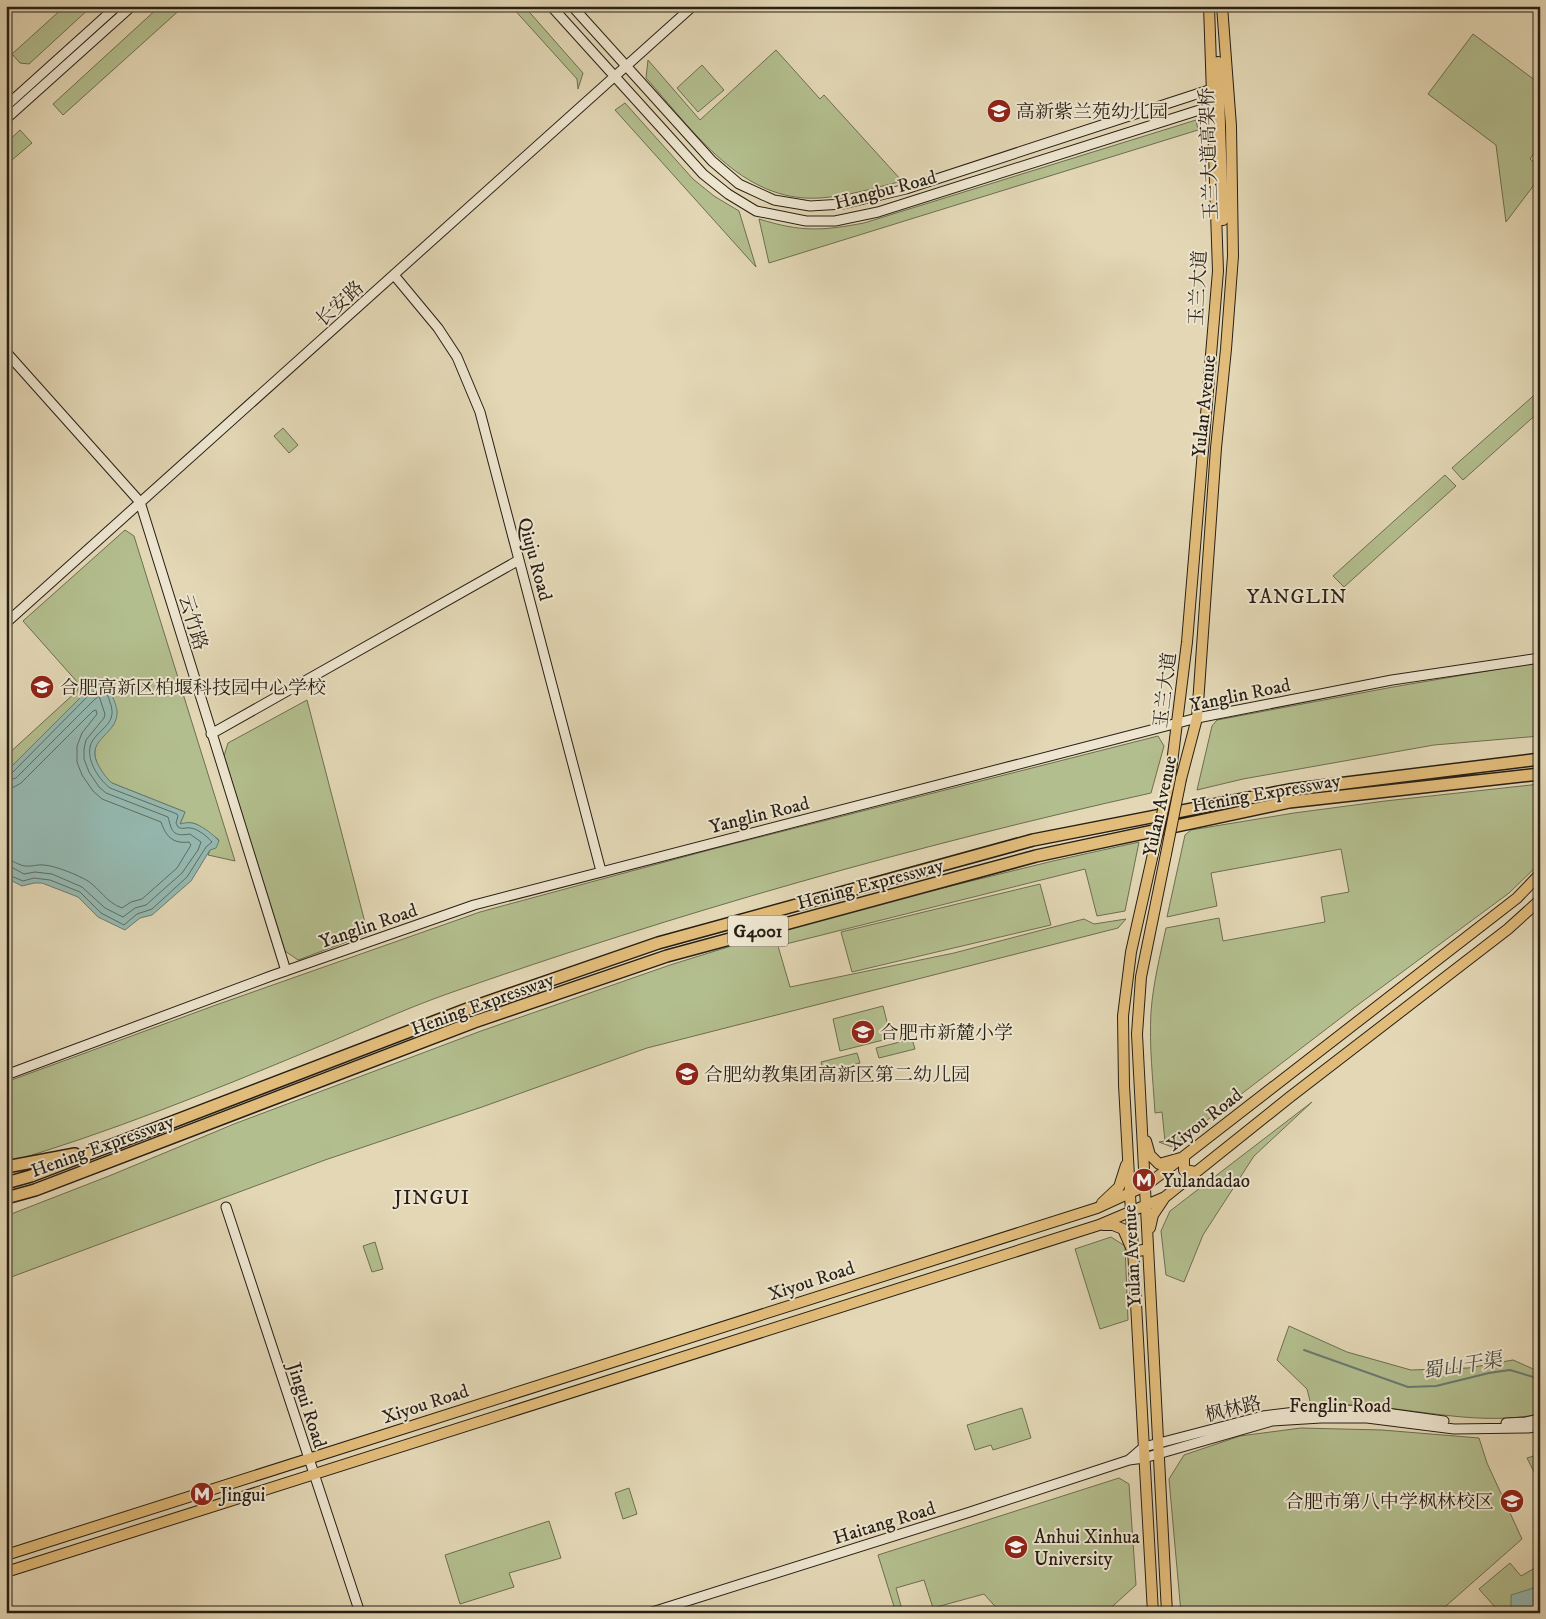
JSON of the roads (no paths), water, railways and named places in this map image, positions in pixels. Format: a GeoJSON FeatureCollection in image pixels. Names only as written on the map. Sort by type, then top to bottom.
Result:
{"type":"FeatureCollection","features":[{"type":"Feature","properties":{"kind":"highway","name":"Hening Expressway"},"geometry":{"type":"LineString","coordinates":[[6,1183],[31,1176],[470,1008],[658,943],[1033,840],[1289,790],[1540,759]]}},
{"type":"Feature","properties":{"kind":"highway","name":"Hening Expressway"},"geometry":{"type":"LineString","coordinates":[[6,1198],[35,1190],[474,1022],[676,953],[1036,856],[1279,804],[1540,774]]}},
{"type":"Feature","properties":{"kind":"highway"},"geometry":{"type":"LineString","coordinates":[[6,1167],[101,1149]]}},
{"type":"Feature","properties":{"kind":"highway"},"geometry":{"type":"LineString","coordinates":[[6,1206],[104,1163]]}},
{"type":"Feature","properties":{"kind":"main road","name":"玉兰大道"},"geometry":{"type":"LineString","coordinates":[[1170,779],[1187,642],[1218,271],[1209,6]]}},
{"type":"Feature","properties":{"kind":"main road","name":"玉兰大道高架桥"},"geometry":{"type":"LineString","coordinates":[[1215,6],[1222,169],[1223,301],[1228,240],[1218,6]]}},
{"type":"Feature","properties":{"kind":"main road","name":"Yulan Avenue"},"geometry":{"type":"LineString","coordinates":[[1167,1613],[1137,1034],[1141,977],[1181,779],[1197,718],[1232,256],[1231,126],[1222,6]]}},
{"type":"Feature","properties":{"kind":"main road","name":"Yulan Avenue"},"geometry":{"type":"LineString","coordinates":[[1153,1613],[1124,1085],[1123,1016],[1131,952],[1170,779]]}},
{"type":"Feature","properties":{"kind":"main road","name":"Xiyou Road"},"geometry":{"type":"LineString","coordinates":[[6,1555],[1097,1208],[1145,1186],[1184,1157],[1518,898],[1540,874]]}},
{"type":"Feature","properties":{"kind":"main road","name":"Xiyou Road"},"geometry":{"type":"LineString","coordinates":[[6,1572],[1099,1225],[1146,1205],[1164,1197],[1283,1102],[1508,929],[1540,900]]}},
{"type":"Feature","properties":{"kind":"main road"},"geometry":{"type":"LineString","coordinates":[[1142,1127],[1150,1155],[1159,1164],[1184,1157],[1184,1170],[1196,1172]]}},
{"type":"Feature","properties":{"kind":"main road"},"geometry":{"type":"LineString","coordinates":[[1128,1142],[1142,1141]]}},
{"type":"Feature","properties":{"kind":"main road"},"geometry":{"type":"LineString","coordinates":[[1097,1208],[1119,1187],[1128,1160]]}},
{"type":"Feature","properties":{"kind":"main road"},"geometry":{"type":"LineString","coordinates":[[1148,1236],[1153,1216],[1164,1197]]}},
{"type":"Feature","properties":{"kind":"main road"},"geometry":{"type":"LineString","coordinates":[[1099,1225],[1113,1225],[1123,1229],[1133,1252],[1148,1249]]}},
{"type":"Feature","properties":{"kind":"street"},"geometry":{"type":"LineString","coordinates":[[6,106],[117,6]]}},
{"type":"Feature","properties":{"kind":"street"},"geometry":{"type":"LineString","coordinates":[[6,119],[132,6]]}},
{"type":"Feature","properties":{"kind":"street","name":"Hangbu Road"},"geometry":{"type":"LineString","coordinates":[[551,6],[703,174],[728,194],[756,210],[806,221],[835,220],[878,212],[1212,106]]}},
{"type":"Feature","properties":{"kind":"street","name":"Hangbu Road"},"geometry":{"type":"LineString","coordinates":[[572,6],[712,161],[739,184],[774,200],[810,206],[843,204],[906,189],[1212,89]]}},
{"type":"Feature","properties":{"kind":"street","name":"长安路"},"geometry":{"type":"LineString","coordinates":[[6,623],[693,6]]}},
{"type":"Feature","properties":{"kind":"street","name":"Qiuju Road"},"geometry":{"type":"LineString","coordinates":[[394,275],[438,328],[457,356],[480,412],[601,871]]}},
{"type":"Feature","properties":{"kind":"street","name":"云竹路"},"geometry":{"type":"LineString","coordinates":[[6,352],[140,502],[286,971]]}},
{"type":"Feature","properties":{"kind":"street"},"geometry":{"type":"LineString","coordinates":[[211,734],[519,560]]}},
{"type":"Feature","properties":{"kind":"street","name":"Yanglin Road"},"geometry":{"type":"LineString","coordinates":[[6,1074],[286,971],[474,905],[1197,718],[1392,680],[1540,658]]}},
{"type":"Feature","properties":{"kind":"street","name":"Jingui Road"},"geometry":{"type":"LineString","coordinates":[[226,1207],[360,1613]]}},
{"type":"Feature","properties":{"kind":"street","name":"枫林路"},"geometry":{"type":"LineString","coordinates":[[1144,1447],[1159,1448],[1263,1416],[1304,1411],[1364,1410],[1460,1424],[1512,1423],[1540,1419]]}},
{"type":"Feature","properties":{"kind":"street","name":"Fenglin Road"},"geometry":{"type":"LineString","coordinates":[[1129,1460],[1144,1458],[1159,1448],[1272,1421],[1367,1418],[1463,1429],[1528,1428],[1540,1426]]}},
{"type":"Feature","properties":{"kind":"street"},"geometry":{"type":"LineString","coordinates":[[1129,1460],[1144,1447]]}},
{"type":"Feature","properties":{"kind":"street","name":"Haitang Road"},"geometry":{"type":"LineString","coordinates":[[649,1613],[1129,1460]]}},
{"type":"Feature","properties":{"kind":"water"},"geometry":{"type":"Polygon","coordinates":[[[98,680],[103,680],[108,684],[117,712],[115,721],[97,744],[95,751],[96,759],[105,776],[112,783],[185,812],[180,824],[199,825],[219,841],[216,848],[210,850],[191,881],[152,915],[140,918],[125,930],[98,917],[78,897],[42,883],[22,886],[6,878],[6,772],[98,680]]]}},
{"type":"Feature","properties":{"kind":"water"},"geometry":{"type":"Polygon","coordinates":[[[1537,1587],[1540,1591],[1540,1613],[1513,1613],[1511,1609],[1511,1595],[1537,1587]]]}},
{"type":"Feature","properties":{"kind":"waterway","name":"蜀山干渠"},"geometry":{"type":"LineString","coordinates":[[1304,1350],[1408,1387],[1436,1386],[1489,1373],[1510,1370],[1540,1379]]}},
{"type":"Feature","properties":{"kind":"place","name":"高新紫兰苑幼儿园"},"geometry":{"type":"Point","coordinates":[999,111]}},
{"type":"Feature","properties":{"kind":"place","name":"合肥高新区柏堰科技园中心学校"},"geometry":{"type":"Point","coordinates":[42,687]}},
{"type":"Feature","properties":{"kind":"place","name":"合肥市新麓小学"},"geometry":{"type":"Point","coordinates":[863,1032]}},
{"type":"Feature","properties":{"kind":"place","name":"合肥幼教集团高新区第二幼儿园"},"geometry":{"type":"Point","coordinates":[687,1074]}},
{"type":"Feature","properties":{"kind":"place","name":"Yulandadao"},"geometry":{"type":"Point","coordinates":[1144,1180]}},
{"type":"Feature","properties":{"kind":"place","name":"Jingui"},"geometry":{"type":"Point","coordinates":[202,1494]}},
{"type":"Feature","properties":{"kind":"place","name":"合肥市第八中学枫林校区"},"geometry":{"type":"Point","coordinates":[1512,1501]}},
{"type":"Feature","properties":{"kind":"place","name":"Anhui Xinhua University"},"geometry":{"type":"Point","coordinates":[1016,1547]}},
{"type":"Feature","properties":{"kind":"district","name":"YANGLIN"},"geometry":{"type":"Point","coordinates":[1297,596]}},
{"type":"Feature","properties":{"kind":"district","name":"JINGUI"},"geometry":{"type":"Point","coordinates":[432,1197]}}]}
